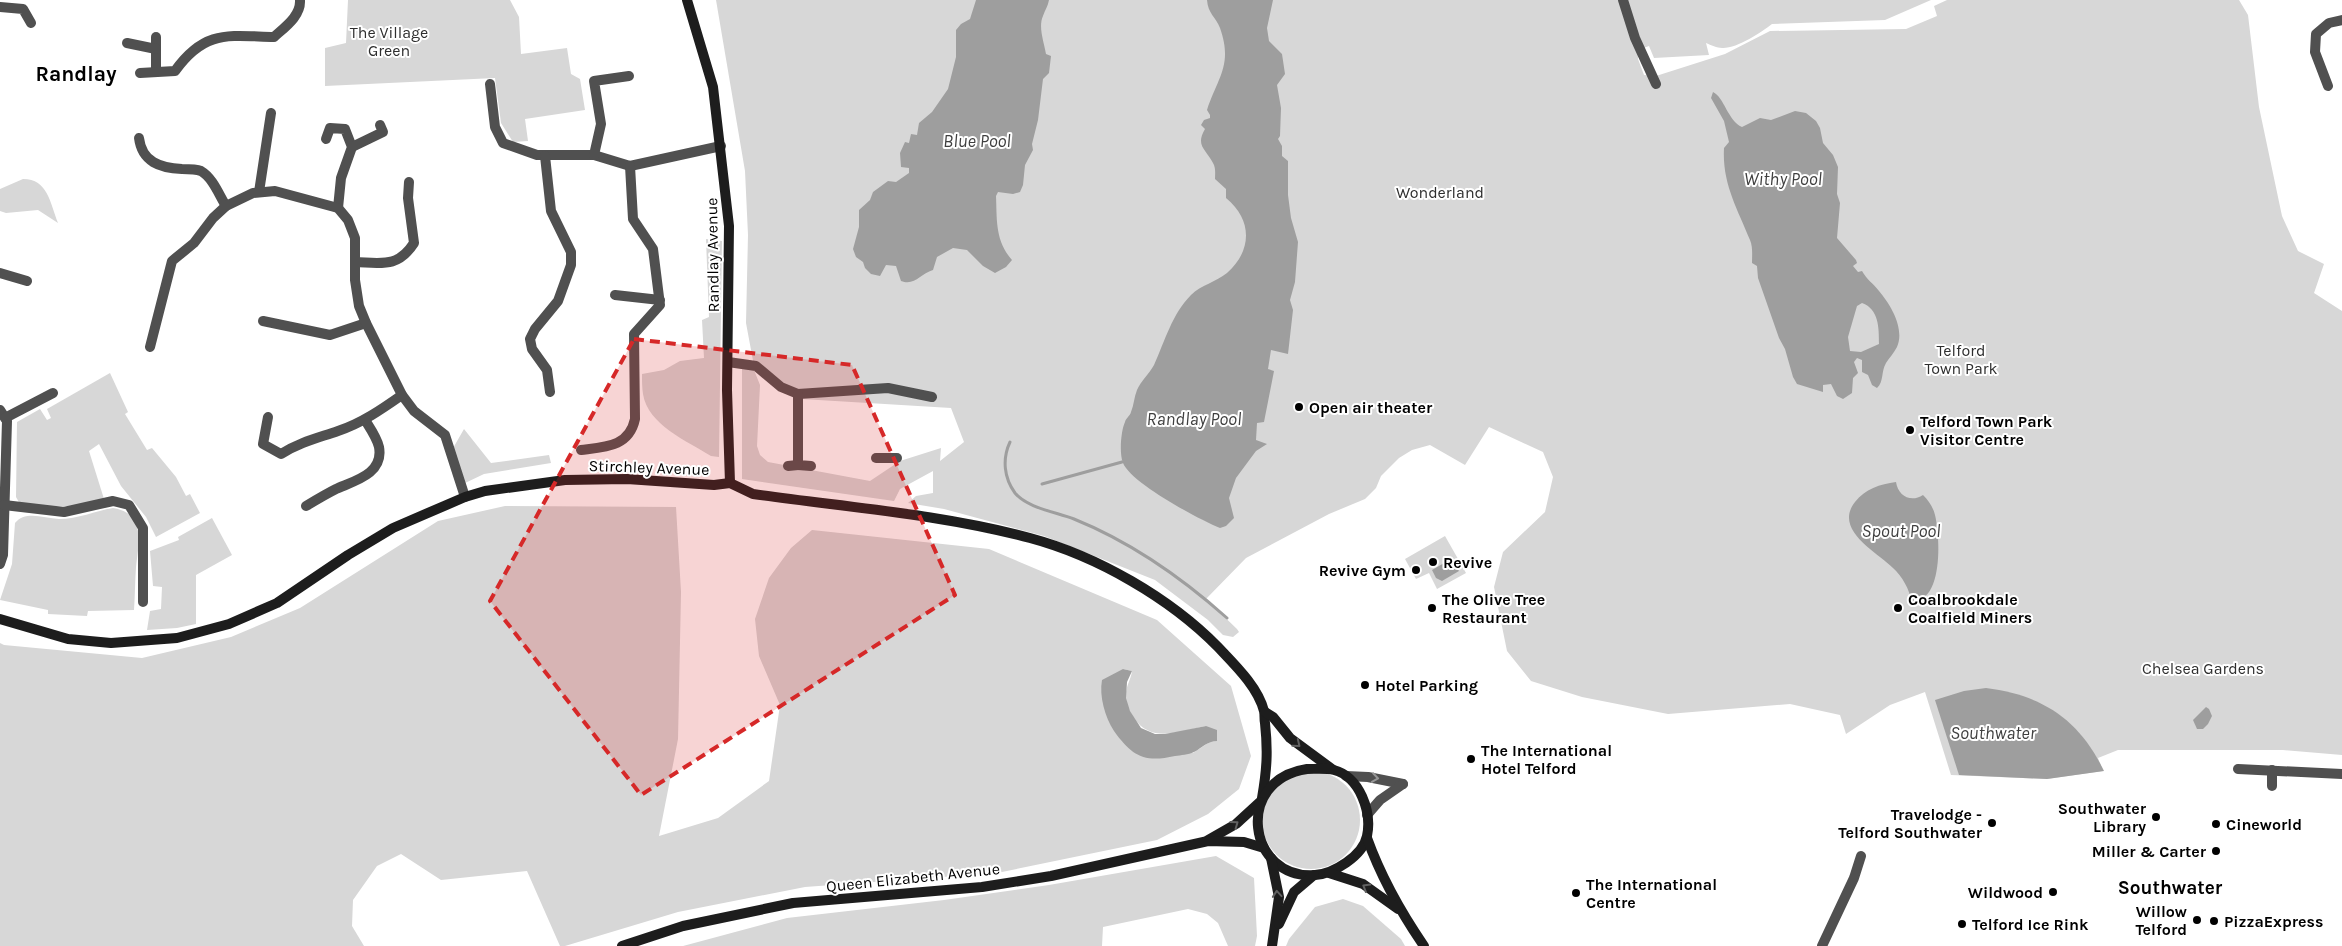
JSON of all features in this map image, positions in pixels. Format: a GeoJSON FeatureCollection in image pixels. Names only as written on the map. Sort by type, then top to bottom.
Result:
{"type":"FeatureCollection","features":[{"type":"Feature","properties":{"kind":"street"},"geometry":{"type":"LineString","coordinates":[[140,74],[175,71],[188,53],[215,38],[240,34],[274,37],[290,23],[300,7],[300,0]]}},
{"type":"Feature","properties":{"kind":"street","name":"Randlay Avenue"},"geometry":{"type":"LineString","coordinates":[[687,0],[713,87],[730,226],[727,390],[730,483]]}},
{"type":"Feature","properties":{"kind":"street"},"geometry":{"type":"LineString","coordinates":[[1624,0],[1635,38],[1656,84]]}},
{"type":"Feature","properties":{"kind":"street"},"geometry":{"type":"LineString","coordinates":[[0,7],[23,9],[30,23]]}},
{"type":"Feature","properties":{"kind":"street"},"geometry":{"type":"LineString","coordinates":[[2328,86],[2315,52],[2316,34],[2329,23],[2342,20]]}},
{"type":"Feature","properties":{"kind":"street"},"geometry":{"type":"LineString","coordinates":[[156,37],[156,72]]}},
{"type":"Feature","properties":{"kind":"street"},"geometry":{"type":"LineString","coordinates":[[127,43],[156,49]]}},
{"type":"Feature","properties":{"kind":"street"},"geometry":{"type":"LineString","coordinates":[[594,155],[601,124],[594,81],[629,76]]}},
{"type":"Feature","properties":{"kind":"street"},"geometry":{"type":"LineString","coordinates":[[490,84],[495,126],[503,143],[528,153],[545,156],[594,155],[630,166],[721,146]]}},
{"type":"Feature","properties":{"kind":"street"},"geometry":{"type":"LineString","coordinates":[[259,192],[271,114]]}},
{"type":"Feature","properties":{"kind":"street"},"geometry":{"type":"LineString","coordinates":[[352,147],[383,132],[380,125]]}},
{"type":"Feature","properties":{"kind":"street"},"geometry":{"type":"LineString","coordinates":[[326,139],[330,128],[345,129],[352,147],[341,178],[338,208]]}},
{"type":"Feature","properties":{"kind":"street"},"geometry":{"type":"LineString","coordinates":[[139,138],[140,150],[150,161],[172,168],[199,170],[209,177],[226,206]]}},
{"type":"Feature","properties":{"kind":"street"},"geometry":{"type":"LineString","coordinates":[[545,156],[551,211],[568,247],[571,259],[570,274],[562,294],[535,329],[530,339],[532,349],[547,370],[550,392]]}},
{"type":"Feature","properties":{"kind":"street"},"geometry":{"type":"LineString","coordinates":[[581,450],[618,444],[629,435],[633,428],[635,419],[634,334],[657,309],[660,300],[653,250],[633,218],[630,166]]}},
{"type":"Feature","properties":{"kind":"street"},"geometry":{"type":"LineString","coordinates":[[355,262],[390,264],[407,254],[414,243],[408,198],[409,182]]}},
{"type":"Feature","properties":{"kind":"street"},"geometry":{"type":"LineString","coordinates":[[150,347],[172,261],[194,243],[213,218],[226,206],[254,193],[275,191],[338,208],[348,220],[356,238],[355,280],[359,306],[366,323],[402,395],[414,411],[445,435],[465,497]]}},
{"type":"Feature","properties":{"kind":"street"},"geometry":{"type":"LineString","coordinates":[[0,274],[27,281]]}},
{"type":"Feature","properties":{"kind":"street"},"geometry":{"type":"LineString","coordinates":[[615,295],[660,300]]}},
{"type":"Feature","properties":{"kind":"street"},"geometry":{"type":"LineString","coordinates":[[262,321],[330,335],[366,323]]}},
{"type":"Feature","properties":{"kind":"street"},"geometry":{"type":"LineString","coordinates":[[728,362],[756,366],[781,387],[798,394],[888,388],[932,397]]}},
{"type":"Feature","properties":{"kind":"street"},"geometry":{"type":"LineString","coordinates":[[0,564],[7,421],[3,414],[53,393]]}},
{"type":"Feature","properties":{"kind":"street"},"geometry":{"type":"LineString","coordinates":[[798,394],[793,465],[811,466]]}},
{"type":"Feature","properties":{"kind":"street"},"geometry":{"type":"LineString","coordinates":[[268,417],[263,444],[281,454],[305,440],[337,432],[365,420],[402,395]]}},
{"type":"Feature","properties":{"kind":"street"},"geometry":{"type":"LineString","coordinates":[[306,506],[327,493],[366,477],[372,470],[377,462],[378,447],[365,420]]}},
{"type":"Feature","properties":{"kind":"street"},"geometry":{"type":"LineString","coordinates":[[876,458],[897,458]]}},
{"type":"Feature","properties":{"kind":"street","name":"Stirchley Avenue"},"geometry":{"type":"LineString","coordinates":[[0,619],[68,639],[111,642],[177,638],[229,624],[249,615],[298,590],[348,555],[393,528],[465,497],[485,491],[565,480],[627,479],[714,485],[730,483],[753,494],[977,525],[1032,538],[1116,573],[1152,594],[1207,636],[1243,674],[1265,712]]}},
{"type":"Feature","properties":{"kind":"street"},"geometry":{"type":"LineString","coordinates":[[4,505],[64,512],[113,501],[130,505],[143,528],[143,602]]}},
{"type":"Feature","properties":{"kind":"street"},"geometry":{"type":"LineString","coordinates":[[1265,712],[1273,717],[1290,738],[1334,770],[1346,776],[1385,779],[1403,784],[1380,800],[1367,815]]}},
{"type":"Feature","properties":{"kind":"street"},"geometry":{"type":"LineString","coordinates":[[1265,712],[1268,758],[1257,817],[1258,832],[1264,848],[1271,858],[1298,874],[1314,875],[1329,873],[1349,860],[1367,838]]}},
{"type":"Feature","properties":{"kind":"street"},"geometry":{"type":"LineString","coordinates":[[1261,800],[1278,781],[1295,771],[1307,769],[1334,770]]}},
{"type":"Feature","properties":{"kind":"street"},"geometry":{"type":"LineString","coordinates":[[2238,769],[2342,774]]}},
{"type":"Feature","properties":{"kind":"street"},"geometry":{"type":"LineString","coordinates":[[2272,770],[2272,786]]}},
{"type":"Feature","properties":{"kind":"street"},"geometry":{"type":"LineString","coordinates":[[1346,776],[1360,793],[1367,815],[1367,838],[1379,871],[1399,910],[1424,946]]}},
{"type":"Feature","properties":{"kind":"street","name":"Queen Elizabeth Avenue"},"geometry":{"type":"LineString","coordinates":[[1208,841],[1236,824],[1261,800]]}},
{"type":"Feature","properties":{"kind":"street","name":"Queen Elizabeth Avenue"},"geometry":{"type":"LineString","coordinates":[[622,946],[650,936],[717,918],[793,904],[982,886],[1050,876],[1208,841],[1244,842],[1264,848]]}},
{"type":"Feature","properties":{"kind":"street"},"geometry":{"type":"LineString","coordinates":[[1822,946],[1854,878],[1861,856]]}},
{"type":"Feature","properties":{"kind":"street"},"geometry":{"type":"LineString","coordinates":[[1271,858],[1279,897],[1276,931]]}},
{"type":"Feature","properties":{"kind":"street"},"geometry":{"type":"LineString","coordinates":[[1329,873],[1363,884],[1399,910]]}},
{"type":"Feature","properties":{"kind":"street"},"geometry":{"type":"LineString","coordinates":[[1272,946],[1276,931],[1294,892],[1314,875]]}},
{"type":"Feature","properties":{"kind":"highlighted area"},"geometry":{"type":"Polygon","coordinates":[[[634,339],[852,365],[955,595],[641,795],[490,601],[634,339]]]}},
{"type":"Feature","properties":{"kind":"green space","name":"The Village Green"},"geometry":{"type":"Polygon","coordinates":[[[348,0],[510,0],[519,17],[521,54],[567,48],[571,74],[580,79],[585,110],[525,119],[528,141],[513,142],[501,123],[495,78],[325,86],[325,48],[346,43],[348,0]]]}},
{"type":"Feature","properties":{"kind":"green space","name":"Telford Town Park"},"geometry":{"type":"Polygon","coordinates":[[[716,0],[1931,0],[1885,20],[1772,24],[1741,43],[1728,48],[1720,48],[1706,43],[1709,55],[1654,58],[1649,46],[1638,50],[1638,59],[1644,75],[1656,76],[1725,54],[1770,31],[1906,29],[1937,16],[1934,6],[1947,0],[2239,0],[2248,15],[2259,107],[2282,216],[2298,251],[2324,264],[2314,293],[2342,311],[2342,755],[2283,750],[2118,750],[2098,758],[2103,771],[2047,779],[1951,775],[1925,692],[1890,705],[1846,734],[1840,715],[1790,704],[1668,714],[1582,697],[1531,681],[1507,651],[1494,587],[1503,552],[1545,512],[1553,477],[1543,452],[1489,427],[1465,465],[1430,445],[1412,450],[1399,458],[1381,476],[1376,488],[1365,499],[1329,514],[1246,558],[1206,599],[1237,629],[1239,632],[1233,637],[1223,635],[1208,620],[1155,580],[1044,536],[944,509],[908,503],[916,496],[933,493],[933,471],[900,489],[894,501],[742,479],[742,365],[752,365],[760,385],[757,446],[760,455],[768,462],[870,481],[900,461],[941,448],[940,461],[964,442],[951,408],[802,399],[754,366],[746,323],[748,235],[745,171],[716,0]]]}},
{"type":"Feature","properties":{"kind":"green space"},"geometry":{"type":"Polygon","coordinates":[[[23,179],[38,183],[43,188],[50,200],[58,223],[38,210],[6,213],[0,211],[0,189],[23,179]]]}},
{"type":"Feature","properties":{"kind":"green space"},"geometry":{"type":"Polygon","coordinates":[[[706,239],[722,241],[719,457],[711,456],[680,438],[660,423],[646,405],[642,387],[642,374],[664,370],[680,361],[704,358],[702,320],[709,317],[706,239]]]}},
{"type":"Feature","properties":{"kind":"green space"},"geometry":{"type":"Polygon","coordinates":[[[110,373],[128,412],[125,414],[147,450],[152,448],[176,477],[186,496],[190,494],[200,513],[156,537],[146,517],[121,486],[99,444],[89,451],[104,499],[72,506],[52,506],[20,504],[16,497],[17,422],[40,409],[47,420],[51,418],[47,409],[110,373]]]}},
{"type":"Feature","properties":{"kind":"green space"},"geometry":{"type":"Polygon","coordinates":[[[464,429],[491,463],[549,455],[551,463],[484,474],[463,484],[452,450],[464,429]]]}},
{"type":"Feature","properties":{"kind":"green space"},"geometry":{"type":"Polygon","coordinates":[[[505,506],[676,507],[681,592],[678,739],[659,836],[718,818],[769,781],[780,705],[759,656],[755,619],[769,578],[791,548],[812,530],[989,549],[1157,620],[1231,686],[1251,756],[1239,789],[1208,814],[1157,840],[997,873],[805,887],[678,912],[565,946],[560,946],[527,871],[441,880],[401,854],[377,866],[353,900],[352,926],[364,946],[0,946],[0,643],[4,645],[142,658],[231,637],[300,608],[438,521],[505,506]],[[1123,669],[1111,726],[1193,753],[1211,741],[1206,726],[1167,734],[1149,731],[1141,726],[1131,713],[1126,700],[1126,690],[1132,671],[1123,669]]]}},
{"type":"Feature","properties":{"kind":"green space"},"geometry":{"type":"Polygon","coordinates":[[[113,508],[124,511],[131,516],[138,530],[134,610],[88,611],[87,616],[48,614],[48,610],[0,600],[12,564],[15,523],[19,519],[29,516],[41,516],[66,519],[113,508]]]}},
{"type":"Feature","properties":{"kind":"green space"},"geometry":{"type":"Polygon","coordinates":[[[212,518],[232,555],[196,575],[196,624],[177,628],[147,630],[150,611],[161,609],[162,587],[153,586],[150,551],[179,540],[178,537],[212,518]]]}},
{"type":"Feature","properties":{"kind":"green space","name":"Revive"},"geometry":{"type":"Polygon","coordinates":[[[1445,536],[1466,573],[1437,589],[1429,573],[1416,579],[1405,559],[1445,536]]]}},
{"type":"Feature","properties":{"kind":"green space"},"geometry":{"type":"Polygon","coordinates":[[[1311,771],[1321,772],[1338,779],[1352,793],[1359,810],[1359,830],[1352,847],[1338,861],[1321,868],[1311,869],[1301,868],[1284,861],[1270,847],[1263,830],[1262,820],[1263,810],[1270,793],[1284,779],[1301,772],[1311,771]]]}},
{"type":"Feature","properties":{"kind":"green space"},"geometry":{"type":"Polygon","coordinates":[[[1216,856],[1254,878],[1257,936],[1255,946],[1228,946],[1218,923],[1207,914],[1188,909],[1103,927],[1102,946],[683,946],[787,918],[944,900],[1049,885],[1216,856]]]}},
{"type":"Feature","properties":{"kind":"green space"},"geometry":{"type":"Polygon","coordinates":[[[1343,899],[1363,906],[1401,939],[1405,946],[1286,946],[1289,939],[1315,907],[1343,899]]]}},
{"type":"Feature","properties":{"kind":"water","name":"Blue Pool"},"geometry":{"type":"Polygon","coordinates":[[[976,0],[1049,0],[1042,20],[1041,30],[1046,54],[1051,56],[1049,73],[1043,79],[1038,120],[1032,144],[1033,150],[1025,165],[1023,185],[1020,192],[1013,194],[998,192],[996,196],[998,230],[1002,245],[1012,260],[1006,267],[995,273],[983,266],[967,250],[953,248],[937,257],[933,270],[914,281],[901,281],[896,266],[886,265],[880,276],[871,274],[865,268],[863,262],[856,257],[853,249],[859,227],[859,210],[870,200],[873,192],[888,181],[896,182],[909,173],[909,168],[901,167],[900,153],[905,142],[909,143],[911,134],[917,135],[919,123],[932,112],[948,89],[956,57],[956,30],[961,24],[970,19],[976,0]]]}},
{"type":"Feature","properties":{"kind":"water","name":"Randlay Pool"},"geometry":{"type":"Polygon","coordinates":[[[1207,0],[1273,0],[1267,28],[1269,41],[1282,54],[1285,74],[1277,85],[1281,108],[1280,136],[1278,139],[1282,146],[1282,156],[1288,161],[1288,195],[1291,218],[1298,242],[1295,282],[1290,300],[1293,310],[1288,354],[1271,350],[1268,369],[1274,371],[1264,422],[1257,423],[1256,440],[1267,444],[1256,451],[1236,478],[1229,498],[1234,518],[1226,526],[1220,528],[1166,500],[1138,480],[1123,463],[1121,448],[1124,426],[1133,407],[1137,390],[1154,365],[1184,302],[1195,292],[1227,273],[1241,255],[1245,245],[1245,226],[1241,216],[1226,198],[1226,189],[1215,179],[1214,165],[1201,144],[1205,129],[1201,125],[1204,120],[1210,118],[1207,110],[1222,70],[1225,52],[1220,28],[1210,12],[1207,0]]]}},
{"type":"Feature","properties":{"kind":"water","name":"Withy Pool"},"geometry":{"type":"Polygon","coordinates":[[[1713,92],[1720,99],[1733,120],[1742,127],[1760,118],[1771,120],[1795,111],[1806,113],[1816,121],[1820,128],[1823,143],[1833,155],[1838,167],[1837,194],[1840,203],[1837,238],[1856,260],[1857,263],[1853,266],[1858,272],[1862,271],[1884,297],[1898,325],[1899,340],[1897,347],[1884,366],[1881,383],[1877,388],[1872,385],[1868,375],[1862,372],[1862,360],[1857,358],[1854,362],[1858,373],[1853,378],[1852,393],[1843,399],[1837,396],[1831,384],[1823,385],[1823,392],[1797,384],[1758,278],[1757,266],[1752,263],[1751,243],[1728,184],[1725,173],[1724,148],[1729,142],[1724,121],[1711,98],[1713,92]],[[1862,303],[1857,306],[1848,337],[1850,351],[1861,352],[1879,344],[1877,320],[1875,314],[1868,306],[1862,303]]]}},
{"type":"Feature","properties":{"kind":"water","name":"Spout Pool"},"geometry":{"type":"Polygon","coordinates":[[[1896,482],[1899,491],[1906,497],[1914,498],[1923,495],[1933,509],[1937,525],[1938,552],[1934,580],[1929,592],[1922,599],[1911,601],[1905,583],[1899,575],[1860,540],[1849,522],[1850,512],[1859,497],[1868,490],[1896,482]]]}},
{"type":"Feature","properties":{"kind":"water"},"geometry":{"type":"Polygon","coordinates":[[[1451,559],[1459,571],[1442,581],[1436,578],[1432,570],[1451,559]]]}},
{"type":"Feature","properties":{"kind":"water"},"geometry":{"type":"Polygon","coordinates":[[[1123,669],[1132,671],[1127,682],[1126,698],[1130,711],[1141,728],[1155,734],[1165,734],[1206,726],[1217,730],[1217,741],[1207,743],[1192,753],[1164,758],[1147,758],[1133,752],[1114,731],[1105,713],[1102,699],[1102,680],[1123,669]]]}},
{"type":"Feature","properties":{"kind":"water","name":"Southwater"},"geometry":{"type":"Polygon","coordinates":[[[1986,688],[2006,691],[2025,697],[2057,713],[2083,737],[2104,771],[2047,779],[1959,775],[1935,700],[1964,691],[1986,688]]]}},
{"type":"Feature","properties":{"kind":"water"},"geometry":{"type":"Polygon","coordinates":[[[2206,707],[2212,716],[2203,729],[2197,729],[2193,720],[2206,707]]]}},
{"type":"Feature","properties":{"kind":"waterway"},"geometry":{"type":"LineString","coordinates":[[1010,442],[1005,462],[1006,475],[1011,487],[1020,498],[1034,506],[1074,519],[1115,538],[1155,562],[1192,588],[1227,618]]}},
{"type":"Feature","properties":{"kind":"waterway"},"geometry":{"type":"LineString","coordinates":[[1042,484],[1122,462]]}},
{"type":"Feature","properties":{"kind":"place","name":"Open air theater"},"geometry":{"type":"Point","coordinates":[1299,407]}},
{"type":"Feature","properties":{"kind":"place","name":"Telford Town Park Visitor Centre"},"geometry":{"type":"Point","coordinates":[1910,430]}},
{"type":"Feature","properties":{"kind":"place","name":"Revive"},"geometry":{"type":"Point","coordinates":[1433,562]}},
{"type":"Feature","properties":{"kind":"place","name":"Revive Gym"},"geometry":{"type":"Point","coordinates":[1416,570]}},
{"type":"Feature","properties":{"kind":"place","name":"The Olive Tree Restaurant"},"geometry":{"type":"Point","coordinates":[1432,608]}},
{"type":"Feature","properties":{"kind":"place","name":"Coalbrookdale Coalfield Miners"},"geometry":{"type":"Point","coordinates":[1898,608]}},
{"type":"Feature","properties":{"kind":"place","name":"Hotel Parking"},"geometry":{"type":"Point","coordinates":[1365,685]}},
{"type":"Feature","properties":{"kind":"place","name":"The International Hotel Telford"},"geometry":{"type":"Point","coordinates":[1471,759]}},
{"type":"Feature","properties":{"kind":"place","name":"Southwater Library"},"geometry":{"type":"Point","coordinates":[2156,817]}},
{"type":"Feature","properties":{"kind":"place","name":"Travelodge - Telford Southwater"},"geometry":{"type":"Point","coordinates":[1992,823]}},
{"type":"Feature","properties":{"kind":"place","name":"Cineworld"},"geometry":{"type":"Point","coordinates":[2216,824]}},
{"type":"Feature","properties":{"kind":"place","name":"Miller & Carter"},"geometry":{"type":"Point","coordinates":[2216,851]}},
{"type":"Feature","properties":{"kind":"place","name":"Wildwood"},"geometry":{"type":"Point","coordinates":[2053,892]}},
{"type":"Feature","properties":{"kind":"place","name":"The International Centre"},"geometry":{"type":"Point","coordinates":[1576,893]}},
{"type":"Feature","properties":{"kind":"place","name":"Willow Telford"},"geometry":{"type":"Point","coordinates":[2197,920]}},
{"type":"Feature","properties":{"kind":"place","name":"PizzaExpress"},"geometry":{"type":"Point","coordinates":[2214,921]}},
{"type":"Feature","properties":{"kind":"place","name":"Telford Ice Rink"},"geometry":{"type":"Point","coordinates":[1962,924]}},
{"type":"Feature","properties":{"kind":"district","name":"Randlay"},"geometry":{"type":"Point","coordinates":[76,74]}},
{"type":"Feature","properties":{"kind":"district","name":"Southwater"},"geometry":{"type":"Point","coordinates":[2170,887]}},
{"type":"Feature","properties":{"kind":"park label","name":"Wonderland"},"geometry":{"type":"Point","coordinates":[1440,192]}},
{"type":"Feature","properties":{"kind":"park label","name":"Chelsea Gardens"},"geometry":{"type":"Point","coordinates":[2203,668]}}]}
